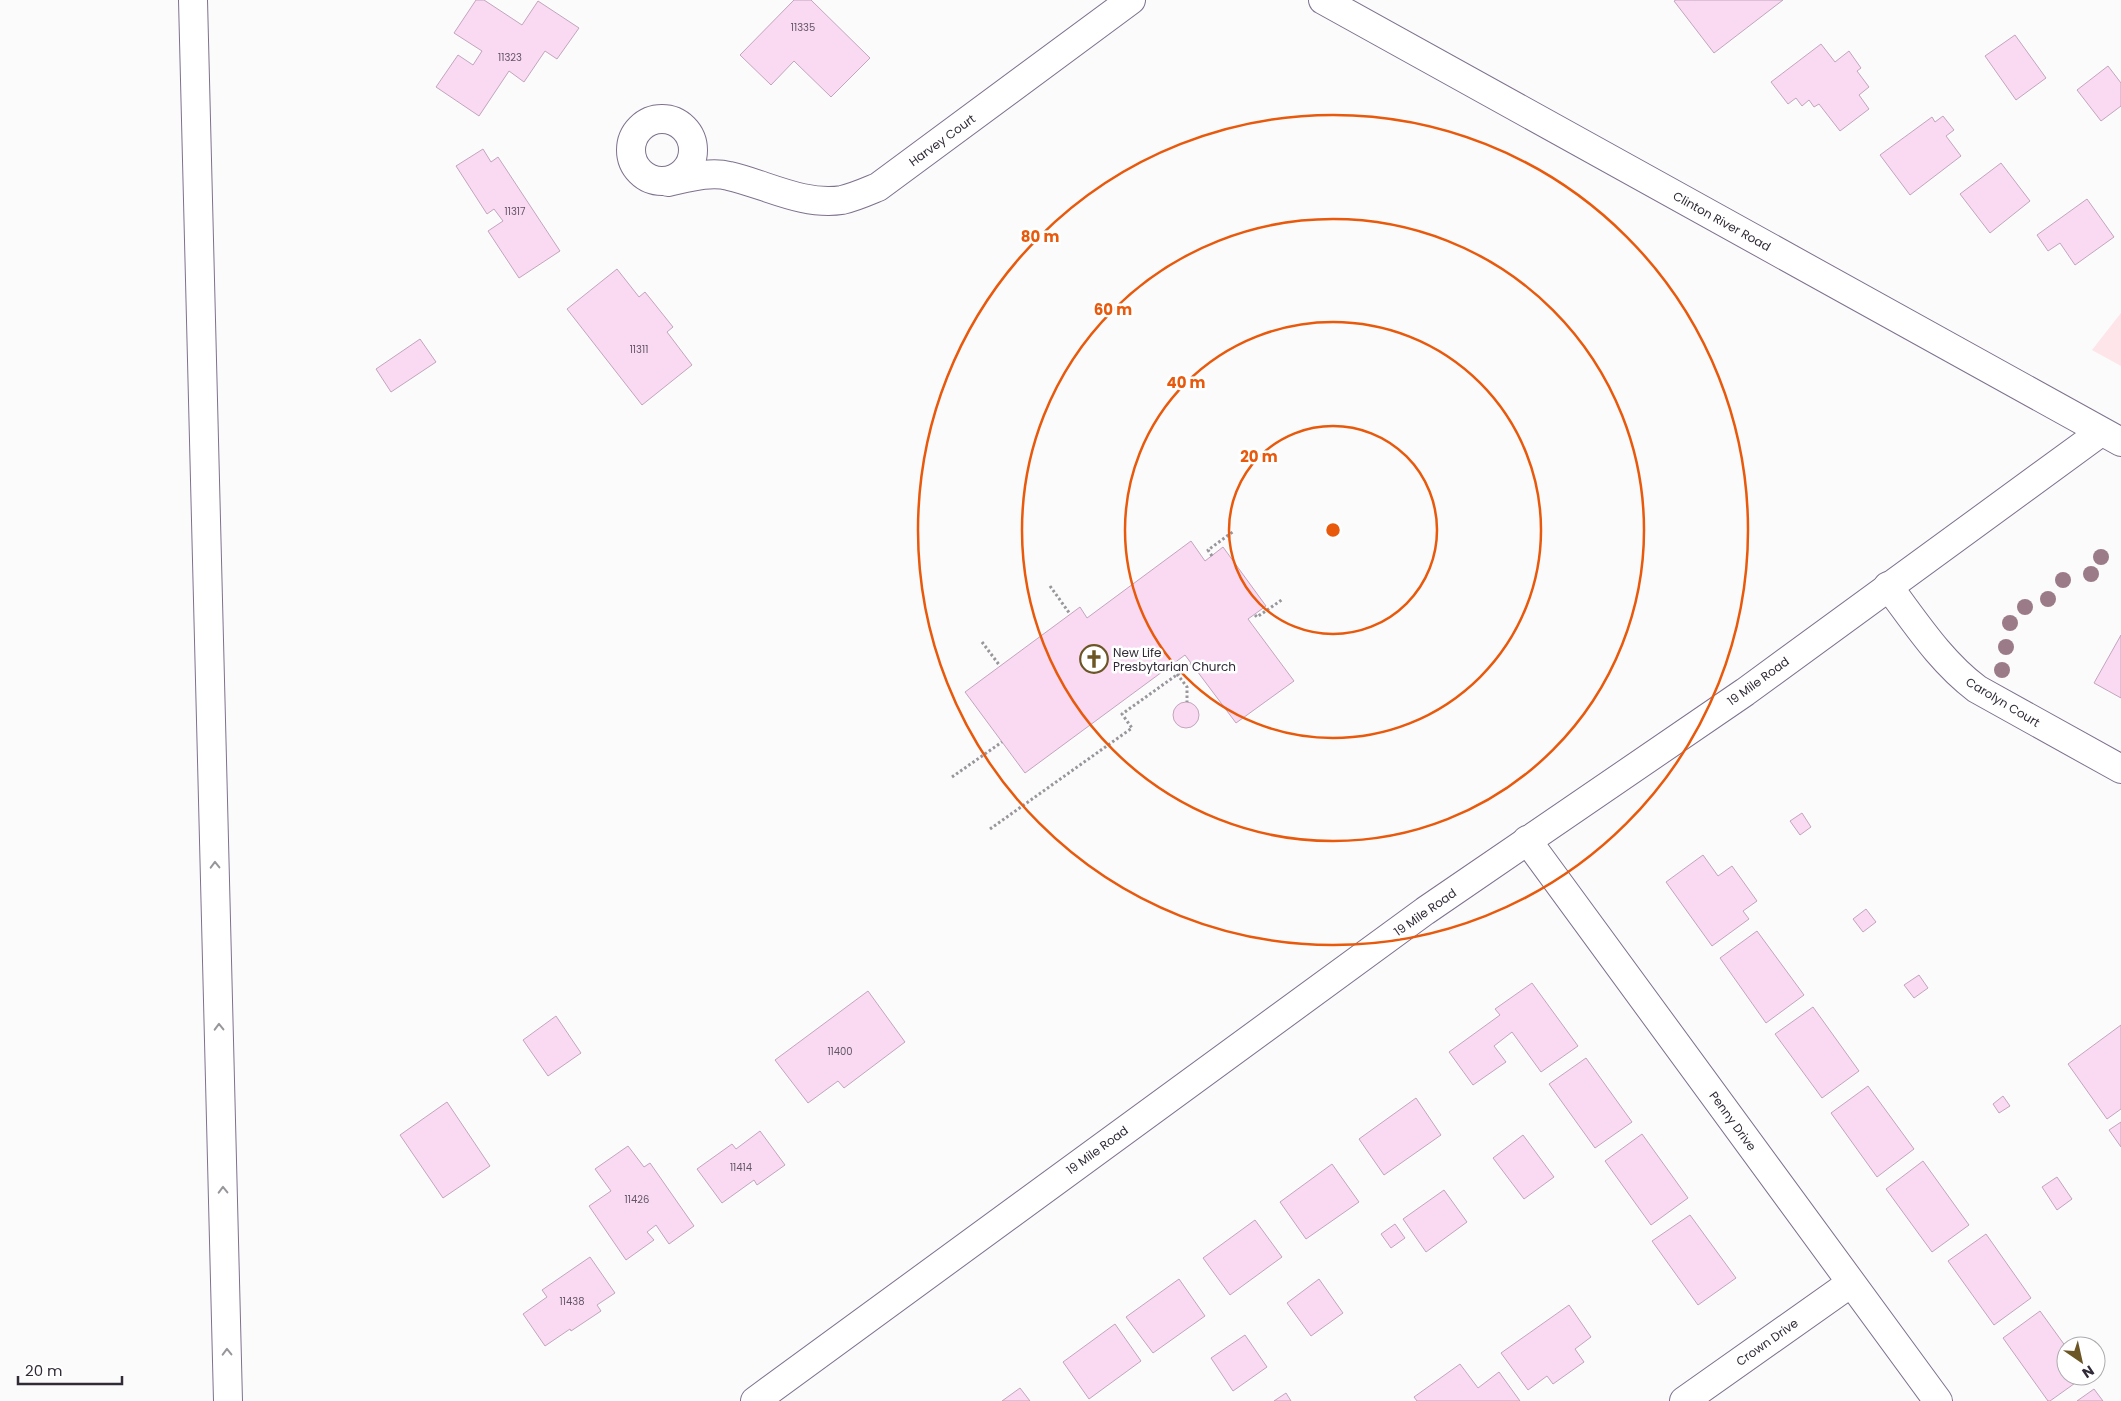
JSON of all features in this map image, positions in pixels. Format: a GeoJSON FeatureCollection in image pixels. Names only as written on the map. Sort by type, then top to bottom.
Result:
{"type":"FeatureCollection","features":[{"type":"Feature","properties":{"kind":"main road"},"geometry":{"type":"LineString","coordinates":[[193,0],[228,1401]]}},
{"type":"Feature","properties":{"kind":"main road","name":"Harvey Court"},"geometry":{"type":"LineString","coordinates":[[728,175],[816,200],[840,200],[878,187],[1131,0]]}},
{"type":"Feature","properties":{"kind":"main road","name":"Clinton River Road"},"geometry":{"type":"LineString","coordinates":[[1323,0],[2111,437]]}},
{"type":"Feature","properties":{"kind":"main road"},"geometry":{"type":"LineString","coordinates":[[661,119],[676,123],[688,132],[707,156],[728,175],[702,175],[668,182],[657,182],[648,178],[636,168],[630,154],[631,144],[635,134],[650,121],[661,119]]}},
{"type":"Feature","properties":{"kind":"main road"},"geometry":{"type":"LineString","coordinates":[[668,182],[678,178],[691,162],[692,142],[688,132]]}},
{"type":"Feature","properties":{"kind":"main road","name":"19 Mile Road"},"geometry":{"type":"LineString","coordinates":[[754,1401],[1425,910],[1745,692],[1888,586],[2111,437]]}},
{"type":"Feature","properties":{"kind":"main road","name":"Carolyn Court"},"geometry":{"type":"LineString","coordinates":[[1888,586],[1944,660],[1959,675],[1977,689],[2121,769]]}},
{"type":"Feature","properties":{"kind":"main road","name":"Penny Drive"},"geometry":{"type":"LineString","coordinates":[[1527,840],[1938,1401]]}},
{"type":"Feature","properties":{"kind":"main road","name":"Crown Drive"},"geometry":{"type":"LineString","coordinates":[[1684,1401],[1851,1283]]}},
{"type":"Feature","properties":{"kind":"path"},"geometry":{"type":"LineString","coordinates":[[1212,556],[1208,550],[1234,531]]}},
{"type":"Feature","properties":{"kind":"path"},"geometry":{"type":"LineString","coordinates":[[1050,586],[1070,614]]}},
{"type":"Feature","properties":{"kind":"path"},"geometry":{"type":"LineString","coordinates":[[1255,615],[1257,617],[1283,599]]}},
{"type":"Feature","properties":{"kind":"path"},"geometry":{"type":"LineString","coordinates":[[982,642],[1000,666]]}},
{"type":"Feature","properties":{"kind":"path"},"geometry":{"type":"LineString","coordinates":[[990,829],[1132,728],[1122,714],[1192,664]]}},
{"type":"Feature","properties":{"kind":"path"},"geometry":{"type":"LineString","coordinates":[[1178,674],[1187,687],[1187,702]]}},
{"type":"Feature","properties":{"kind":"path"},"geometry":{"type":"LineString","coordinates":[[952,777],[1002,742]]}},
{"type":"Feature","properties":{"kind":"shaded area"},"geometry":{"type":"Polygon","coordinates":[[[2121,313],[2121,366],[2092,350],[2121,313]]]}},
{"type":"Feature","properties":{"kind":"building"},"geometry":{"type":"Polygon","coordinates":[[[476,0],[484,0],[522,25],[538,1],[579,28],[557,59],[545,51],[524,82],[509,71],[479,116],[436,87],[458,55],[473,65],[482,51],[454,33],[476,0]]]}},
{"type":"Feature","properties":{"kind":"building"},"geometry":{"type":"Polygon","coordinates":[[[794,0],[811,0],[870,58],[831,97],[794,61],[771,85],[740,55],[794,0]]]}},
{"type":"Feature","properties":{"kind":"building"},"geometry":{"type":"Polygon","coordinates":[[[1783,0],[1714,53],[1674,1],[1783,0]]]}},
{"type":"Feature","properties":{"kind":"building"},"geometry":{"type":"Polygon","coordinates":[[[2015,35],[2046,78],[2016,100],[1985,56],[2015,35]]]}},
{"type":"Feature","properties":{"kind":"building"},"geometry":{"type":"Polygon","coordinates":[[[1821,44],[1835,62],[1849,51],[1861,68],[1857,71],[1869,87],[1859,95],[1869,109],[1840,131],[1819,104],[1814,107],[1809,100],[1802,106],[1796,98],[1788,104],[1771,82],[1821,44]]]}},
{"type":"Feature","properties":{"kind":"building"},"geometry":{"type":"Polygon","coordinates":[[[2108,66],[2121,83],[2121,106],[2101,121],[2077,90],[2108,66]]]}},
{"type":"Feature","properties":{"kind":"building"},"geometry":{"type":"Polygon","coordinates":[[[1943,116],[1954,130],[1946,136],[1961,156],[1910,195],[1880,155],[1932,117],[1935,122],[1943,116]]]}},
{"type":"Feature","properties":{"kind":"building"},"geometry":{"type":"Polygon","coordinates":[[[483,149],[491,162],[498,157],[560,251],[519,278],[488,231],[503,221],[494,209],[487,214],[456,166],[483,149]]]}},
{"type":"Feature","properties":{"kind":"building"},"geometry":{"type":"Polygon","coordinates":[[[2001,163],[2030,201],[1990,233],[1960,194],[2001,163]]]}},
{"type":"Feature","properties":{"kind":"building"},"geometry":{"type":"Polygon","coordinates":[[[2087,199],[2114,237],[2075,265],[2060,243],[2048,251],[2037,235],[2087,199]]]}},
{"type":"Feature","properties":{"kind":"building"},"geometry":{"type":"Polygon","coordinates":[[[617,269],[639,297],[645,292],[673,327],[667,332],[692,365],[642,405],[567,309],[617,269]]]}},
{"type":"Feature","properties":{"kind":"building"},"geometry":{"type":"Polygon","coordinates":[[[420,339],[436,362],[391,392],[376,369],[420,339]]]}},
{"type":"Feature","properties":{"kind":"building","name":"New Life Presbytarian Church"},"geometry":{"type":"Polygon","coordinates":[[[1191,541],[1205,561],[1223,547],[1266,606],[1248,619],[1294,681],[1236,723],[1185,655],[1025,773],[965,692],[1080,607],[1087,618],[1191,541]]]}},
{"type":"Feature","properties":{"kind":"building"},"geometry":{"type":"Polygon","coordinates":[[[2121,635],[2121,698],[2094,683],[2121,635]]]}},
{"type":"Feature","properties":{"kind":"building"},"geometry":{"type":"Polygon","coordinates":[[[1186,702],[1195,706],[1199,715],[1195,724],[1186,728],[1177,724],[1173,715],[1177,706],[1186,702]]]}},
{"type":"Feature","properties":{"kind":"building"},"geometry":{"type":"Polygon","coordinates":[[[1802,813],[1811,827],[1800,835],[1790,821],[1802,813]]]}},
{"type":"Feature","properties":{"kind":"building"},"geometry":{"type":"Polygon","coordinates":[[[1703,855],[1718,876],[1732,866],[1757,901],[1743,911],[1749,919],[1712,946],[1666,882],[1703,855]]]}},
{"type":"Feature","properties":{"kind":"building"},"geometry":{"type":"Polygon","coordinates":[[[1866,909],[1876,922],[1863,932],[1853,919],[1866,909]]]}},
{"type":"Feature","properties":{"kind":"building"},"geometry":{"type":"Polygon","coordinates":[[[1757,931],[1804,995],[1766,1023],[1720,958],[1757,931]]]}},
{"type":"Feature","properties":{"kind":"building"},"geometry":{"type":"Polygon","coordinates":[[[1919,975],[1928,988],[1914,998],[1904,985],[1919,975]]]}},
{"type":"Feature","properties":{"kind":"building"},"geometry":{"type":"Polygon","coordinates":[[[1532,983],[1578,1046],[1541,1072],[1512,1032],[1494,1046],[1506,1062],[1473,1085],[1449,1052],[1500,1015],[1495,1009],[1532,983]]]}},
{"type":"Feature","properties":{"kind":"building"},"geometry":{"type":"Polygon","coordinates":[[[868,991],[905,1042],[844,1088],[838,1081],[808,1103],[775,1060],[868,991]]]}},
{"type":"Feature","properties":{"kind":"building"},"geometry":{"type":"Polygon","coordinates":[[[1813,1007],[1859,1071],[1822,1098],[1775,1034],[1813,1007]]]}},
{"type":"Feature","properties":{"kind":"building"},"geometry":{"type":"Polygon","coordinates":[[[556,1016],[581,1053],[548,1076],[523,1040],[556,1016]]]}},
{"type":"Feature","properties":{"kind":"building"},"geometry":{"type":"Polygon","coordinates":[[[2121,1025],[2121,1109],[2107,1119],[2068,1064],[2121,1025]]]}},
{"type":"Feature","properties":{"kind":"building"},"geometry":{"type":"Polygon","coordinates":[[[1586,1058],[1632,1122],[1595,1148],[1549,1084],[1586,1058]]]}},
{"type":"Feature","properties":{"kind":"building"},"geometry":{"type":"Polygon","coordinates":[[[1868,1086],[1914,1149],[1877,1177],[1831,1113],[1868,1086]]]}},
{"type":"Feature","properties":{"kind":"building"},"geometry":{"type":"Polygon","coordinates":[[[2003,1096],[2010,1106],[1999,1113],[1993,1104],[2003,1096]]]}},
{"type":"Feature","properties":{"kind":"building"},"geometry":{"type":"Polygon","coordinates":[[[1416,1098],[1441,1135],[1384,1175],[1359,1139],[1416,1098]]]}},
{"type":"Feature","properties":{"kind":"building"},"geometry":{"type":"Polygon","coordinates":[[[447,1102],[490,1166],[443,1198],[400,1135],[447,1102]]]}},
{"type":"Feature","properties":{"kind":"building"},"geometry":{"type":"Polygon","coordinates":[[[2121,1122],[2121,1147],[2109,1130],[2121,1122]]]}},
{"type":"Feature","properties":{"kind":"building"},"geometry":{"type":"Polygon","coordinates":[[[760,1131],[785,1165],[757,1185],[754,1180],[722,1203],[697,1169],[732,1144],[736,1149],[760,1131]]]}},
{"type":"Feature","properties":{"kind":"building"},"geometry":{"type":"Polygon","coordinates":[[[1642,1134],[1688,1198],[1651,1225],[1605,1161],[1642,1134]]]}},
{"type":"Feature","properties":{"kind":"building"},"geometry":{"type":"Polygon","coordinates":[[[1523,1135],[1554,1177],[1524,1199],[1493,1158],[1523,1135]]]}},
{"type":"Feature","properties":{"kind":"building"},"geometry":{"type":"Polygon","coordinates":[[[628,1146],[644,1167],[650,1163],[694,1226],[669,1244],[656,1225],[647,1232],[654,1240],[626,1260],[589,1206],[611,1191],[595,1169],[628,1146]]]}},
{"type":"Feature","properties":{"kind":"building"},"geometry":{"type":"Polygon","coordinates":[[[1923,1161],[1969,1225],[1932,1252],[1886,1189],[1923,1161]]]}},
{"type":"Feature","properties":{"kind":"building"},"geometry":{"type":"Polygon","coordinates":[[[1332,1164],[1359,1202],[1306,1239],[1280,1202],[1332,1164]]]}},
{"type":"Feature","properties":{"kind":"building"},"geometry":{"type":"Polygon","coordinates":[[[2057,1177],[2072,1199],[2057,1210],[2042,1187],[2057,1177]]]}},
{"type":"Feature","properties":{"kind":"building"},"geometry":{"type":"Polygon","coordinates":[[[1444,1190],[1467,1222],[1426,1252],[1403,1219],[1444,1190]]]}},
{"type":"Feature","properties":{"kind":"building"},"geometry":{"type":"Polygon","coordinates":[[[1690,1215],[1736,1278],[1698,1305],[1652,1241],[1690,1215]]]}},
{"type":"Feature","properties":{"kind":"building"},"geometry":{"type":"Polygon","coordinates":[[[1255,1220],[1282,1257],[1230,1295],[1203,1258],[1255,1220]]]}},
{"type":"Feature","properties":{"kind":"building"},"geometry":{"type":"Polygon","coordinates":[[[1395,1224],[1405,1238],[1391,1248],[1381,1234],[1395,1224]]]}},
{"type":"Feature","properties":{"kind":"building"},"geometry":{"type":"Polygon","coordinates":[[[1986,1234],[2031,1298],[1994,1325],[1948,1261],[1986,1234]]]}},
{"type":"Feature","properties":{"kind":"building"},"geometry":{"type":"Polygon","coordinates":[[[590,1257],[615,1293],[597,1305],[601,1311],[545,1346],[523,1314],[547,1297],[542,1290],[590,1257]]]}},
{"type":"Feature","properties":{"kind":"building"},"geometry":{"type":"Polygon","coordinates":[[[1179,1279],[1205,1316],[1153,1353],[1126,1317],[1179,1279]]]}},
{"type":"Feature","properties":{"kind":"building"},"geometry":{"type":"Polygon","coordinates":[[[1319,1279],[1343,1313],[1311,1336],[1287,1303],[1319,1279]]]}},
{"type":"Feature","properties":{"kind":"building"},"geometry":{"type":"Polygon","coordinates":[[[1569,1305],[1591,1337],[1575,1349],[1584,1362],[1553,1384],[1547,1376],[1528,1390],[1501,1353],[1569,1305]]]}},
{"type":"Feature","properties":{"kind":"building"},"geometry":{"type":"Polygon","coordinates":[[[2040,1311],[2058,1336],[2056,1336],[2056,1386],[2071,1386],[2048,1401],[2003,1338],[2040,1311]]]}},
{"type":"Feature","properties":{"kind":"building"},"geometry":{"type":"Polygon","coordinates":[[[1115,1324],[1141,1361],[1089,1399],[1063,1362],[1115,1324]]]}},
{"type":"Feature","properties":{"kind":"building"},"geometry":{"type":"Polygon","coordinates":[[[1245,1335],[1267,1367],[1233,1391],[1211,1358],[1245,1335]]]}},
{"type":"Feature","properties":{"kind":"building"},"geometry":{"type":"Polygon","coordinates":[[[1460,1364],[1478,1388],[1499,1372],[1520,1401],[1417,1401],[1414,1397],[1460,1364]]]}},
{"type":"Feature","properties":{"kind":"building"},"geometry":{"type":"Polygon","coordinates":[[[1020,1388],[1030,1401],[1002,1401],[1020,1388]]]}},
{"type":"Feature","properties":{"kind":"building"},"geometry":{"type":"Polygon","coordinates":[[[2094,1389],[2103,1401],[2077,1401],[2094,1389]]]}},
{"type":"Feature","properties":{"kind":"building"},"geometry":{"type":"Polygon","coordinates":[[[1286,1393],[1291,1401],[1274,1401],[1286,1393]]]}},
{"type":"Feature","properties":{"kind":"place","name":"New Life Presbytarian Church"},"geometry":{"type":"Point","coordinates":[1094,659]}}]}
